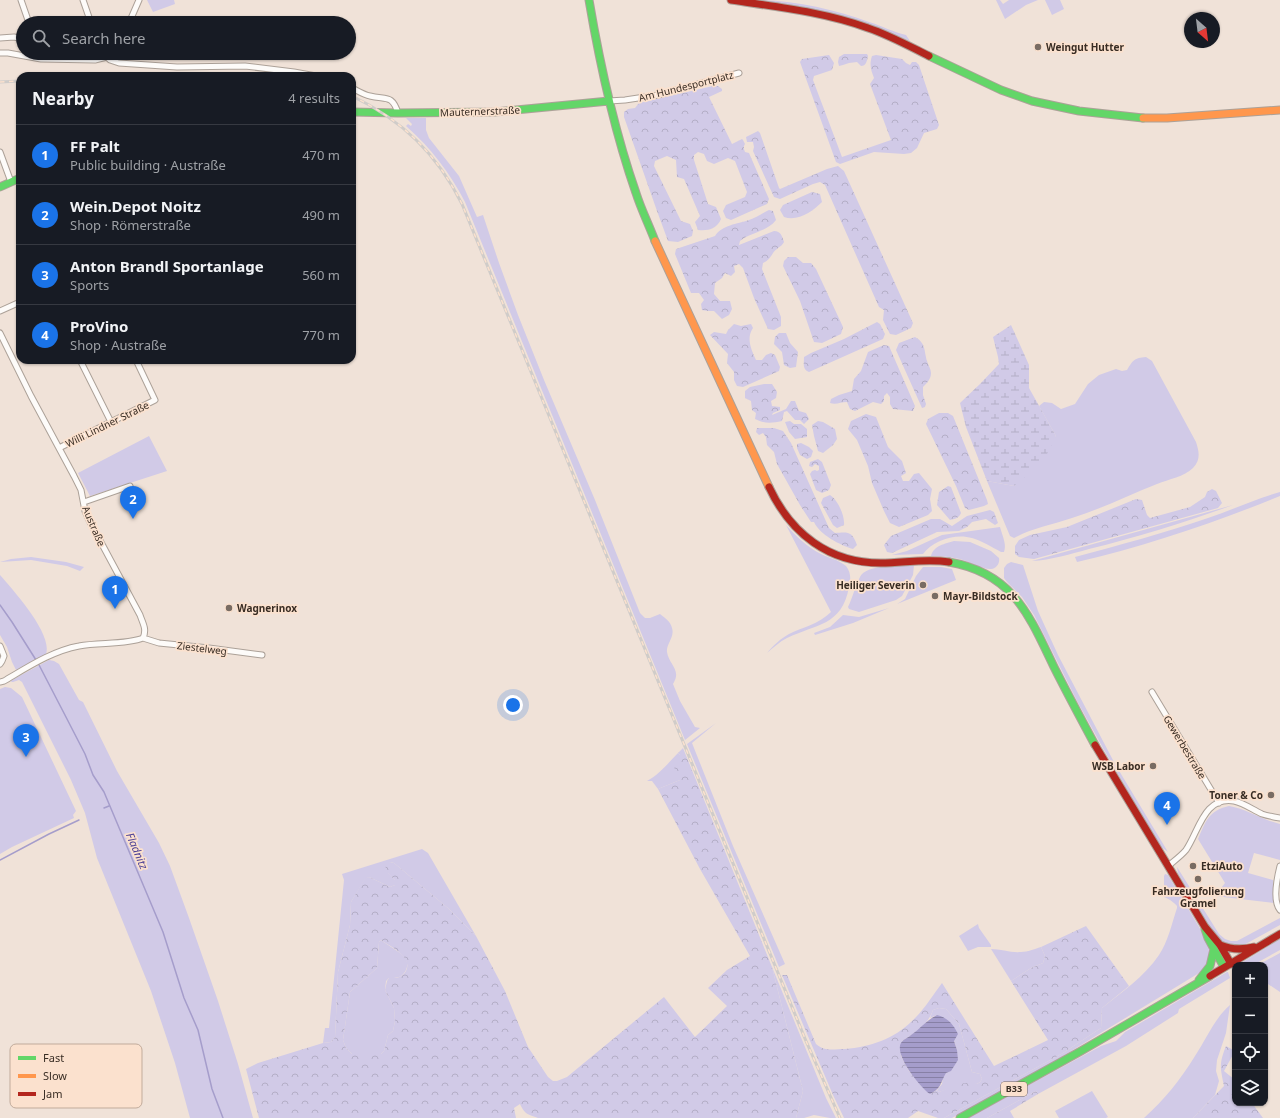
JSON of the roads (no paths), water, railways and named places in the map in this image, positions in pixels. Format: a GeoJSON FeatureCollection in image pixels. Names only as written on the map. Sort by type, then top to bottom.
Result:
{"type":"FeatureCollection","features":[{"type":"Feature","properties":{"kind":"main road"},"geometry":{"type":"LineString","coordinates":[[589,0],[598,54],[609,101],[620,145],[634,186],[655,241],[773,496],[782,512],[808,540],[823,550],[837,556],[858,562],[880,563],[928,560],[958,563],[994,579],[1007,588],[1019,601],[1030,617],[1099,752],[1205,927],[1208,938],[1217,947],[1228,965]]}},
{"type":"Feature","properties":{"kind":"main road"},"geometry":{"type":"LineString","coordinates":[[592,21],[594,0]]}},
{"type":"Feature","properties":{"kind":"main road"},"geometry":{"type":"LineString","coordinates":[[731,0],[808,12],[856,24],[898,40],[1001,90],[1032,101],[1079,111],[1139,118],[1166,118],[1280,110]]}},
{"type":"Feature","properties":{"kind":"main road","name":"Mauternerstraße"},"geometry":{"type":"LineString","coordinates":[[356,112],[398,114],[495,112],[609,101]]}},
{"type":"Feature","properties":{"kind":"main road"},"geometry":{"type":"LineString","coordinates":[[0,187],[16,180]]}},
{"type":"Feature","properties":{"kind":"main road","name":"B33"},"geometry":{"type":"LineString","coordinates":[[960,1118],[1068,1059],[1280,934]]}},
{"type":"Feature","properties":{"kind":"main road","name":"B33"},"geometry":{"type":"LineString","coordinates":[[1190,988],[1211,966],[1217,947],[1236,951],[1260,946]]}},
{"type":"Feature","properties":{"kind":"street"},"geometry":{"type":"LineString","coordinates":[[21,0],[27,16]]}},
{"type":"Feature","properties":{"kind":"street"},"geometry":{"type":"LineString","coordinates":[[83,0],[89,16]]}},
{"type":"Feature","properties":{"kind":"street"},"geometry":{"type":"LineString","coordinates":[[132,16],[139,0]]}},
{"type":"Feature","properties":{"kind":"street"},"geometry":{"type":"LineString","coordinates":[[0,38],[16,37]]}},
{"type":"Feature","properties":{"kind":"street"},"geometry":{"type":"LineString","coordinates":[[0,53],[16,55]]}},
{"type":"Feature","properties":{"kind":"street"},"geometry":{"type":"LineString","coordinates":[[41,60],[95,60]]}},
{"type":"Feature","properties":{"kind":"street"},"geometry":{"type":"LineString","coordinates":[[110,60],[119,63],[177,67],[245,66],[294,72]]}},
{"type":"Feature","properties":{"kind":"street","name":"Am Hundesportplatz"},"geometry":{"type":"LineString","coordinates":[[609,101],[658,95],[739,73]]}},
{"type":"Feature","properties":{"kind":"street"},"geometry":{"type":"LineString","coordinates":[[356,90],[369,96],[389,99],[395,105],[398,114]]}},
{"type":"Feature","properties":{"kind":"street"},"geometry":{"type":"LineString","coordinates":[[0,152],[11,182]]}},
{"type":"Feature","properties":{"kind":"street"},"geometry":{"type":"LineString","coordinates":[[0,311],[16,304]]}},
{"type":"Feature","properties":{"kind":"street","name":"Austraße"},"geometry":{"type":"LineString","coordinates":[[0,333],[80,490],[86,510],[100,542],[142,620],[145,632],[143,638]]}},
{"type":"Feature","properties":{"kind":"street"},"geometry":{"type":"LineString","coordinates":[[82,364],[111,422]]}},
{"type":"Feature","properties":{"kind":"street","name":"Willi Lindner Straße"},"geometry":{"type":"LineString","coordinates":[[59,448],[155,400],[138,364]]}},
{"type":"Feature","properties":{"kind":"street"},"geometry":{"type":"LineString","coordinates":[[84,502],[130,486]]}},
{"type":"Feature","properties":{"kind":"street"},"geometry":{"type":"LineString","coordinates":[[2,681],[51,655],[78,646],[143,638]]}},
{"type":"Feature","properties":{"kind":"street","name":"Ziestelweg"},"geometry":{"type":"LineString","coordinates":[[143,638],[159,643],[262,655]]}},
{"type":"Feature","properties":{"kind":"street"},"geometry":{"type":"LineString","coordinates":[[0,646],[4,656],[1,663]]}},
{"type":"Feature","properties":{"kind":"street","name":"Gewerbestraße"},"geometry":{"type":"LineString","coordinates":[[1152,692],[1219,803]]}},
{"type":"Feature","properties":{"kind":"street"},"geometry":{"type":"LineString","coordinates":[[1168,866],[1186,850],[1208,810],[1219,803],[1235,801],[1263,814],[1280,818]]}},
{"type":"Feature","properties":{"kind":"street"},"geometry":{"type":"LineString","coordinates":[[1280,866],[1276,878],[1277,907],[1280,910]]}},
{"type":"Feature","properties":{"kind":"waterway","name":"Fladnitz"},"geometry":{"type":"LineString","coordinates":[[0,605],[36,660]]}},
{"type":"Feature","properties":{"kind":"waterway","name":"Fladnitz"},"geometry":{"type":"LineString","coordinates":[[38,663],[85,754],[93,775],[104,792],[163,932],[184,998],[198,1030],[212,1089],[223,1118]]}},
{"type":"Feature","properties":{"kind":"waterway","name":"Fladnitz"},"geometry":{"type":"LineString","coordinates":[[104,808],[109,806]]}},
{"type":"Feature","properties":{"kind":"waterway"},"geometry":{"type":"LineString","coordinates":[[0,860],[79,820]]}},
{"type":"Feature","properties":{"kind":"railway"},"geometry":{"type":"LineString","coordinates":[[0,82],[16,81]]}},
{"type":"Feature","properties":{"kind":"railway"},"geometry":{"type":"LineString","coordinates":[[356,98],[387,116],[416,140],[441,169],[462,204],[806,1041],[840,1118]]}},
{"type":"Feature","properties":{"kind":"place","name":"Weingut Hutter"},"geometry":{"type":"Point","coordinates":[1038,47]}},
{"type":"Feature","properties":{"kind":"place","name":"Wein.Depot Noitz"},"geometry":{"type":"Point","coordinates":[133,519]}},
{"type":"Feature","properties":{"kind":"place","name":"Heiliger Severin"},"geometry":{"type":"Point","coordinates":[923,585]}},
{"type":"Feature","properties":{"kind":"place","name":"Mayr-Bildstock"},"geometry":{"type":"Point","coordinates":[935,596]}},
{"type":"Feature","properties":{"kind":"place","name":"Wagnerinox"},"geometry":{"type":"Point","coordinates":[229,608]}},
{"type":"Feature","properties":{"kind":"place","name":"FF Palt"},"geometry":{"type":"Point","coordinates":[115,609]}},
{"type":"Feature","properties":{"kind":"place","name":"Anton Brandl Sportanlage"},"geometry":{"type":"Point","coordinates":[26,757]}},
{"type":"Feature","properties":{"kind":"place","name":"WSB Labor"},"geometry":{"type":"Point","coordinates":[1153,766]}},
{"type":"Feature","properties":{"kind":"place","name":"Toner & Co"},"geometry":{"type":"Point","coordinates":[1271,795]}},
{"type":"Feature","properties":{"kind":"place","name":"ProVino"},"geometry":{"type":"Point","coordinates":[1167,825]}},
{"type":"Feature","properties":{"kind":"place","name":"EtziAuto"},"geometry":{"type":"Point","coordinates":[1193,866]}},
{"type":"Feature","properties":{"kind":"place","name":"Fahrzeugfolierung Gramel"},"geometry":{"type":"Point","coordinates":[1198,879]}}]}
